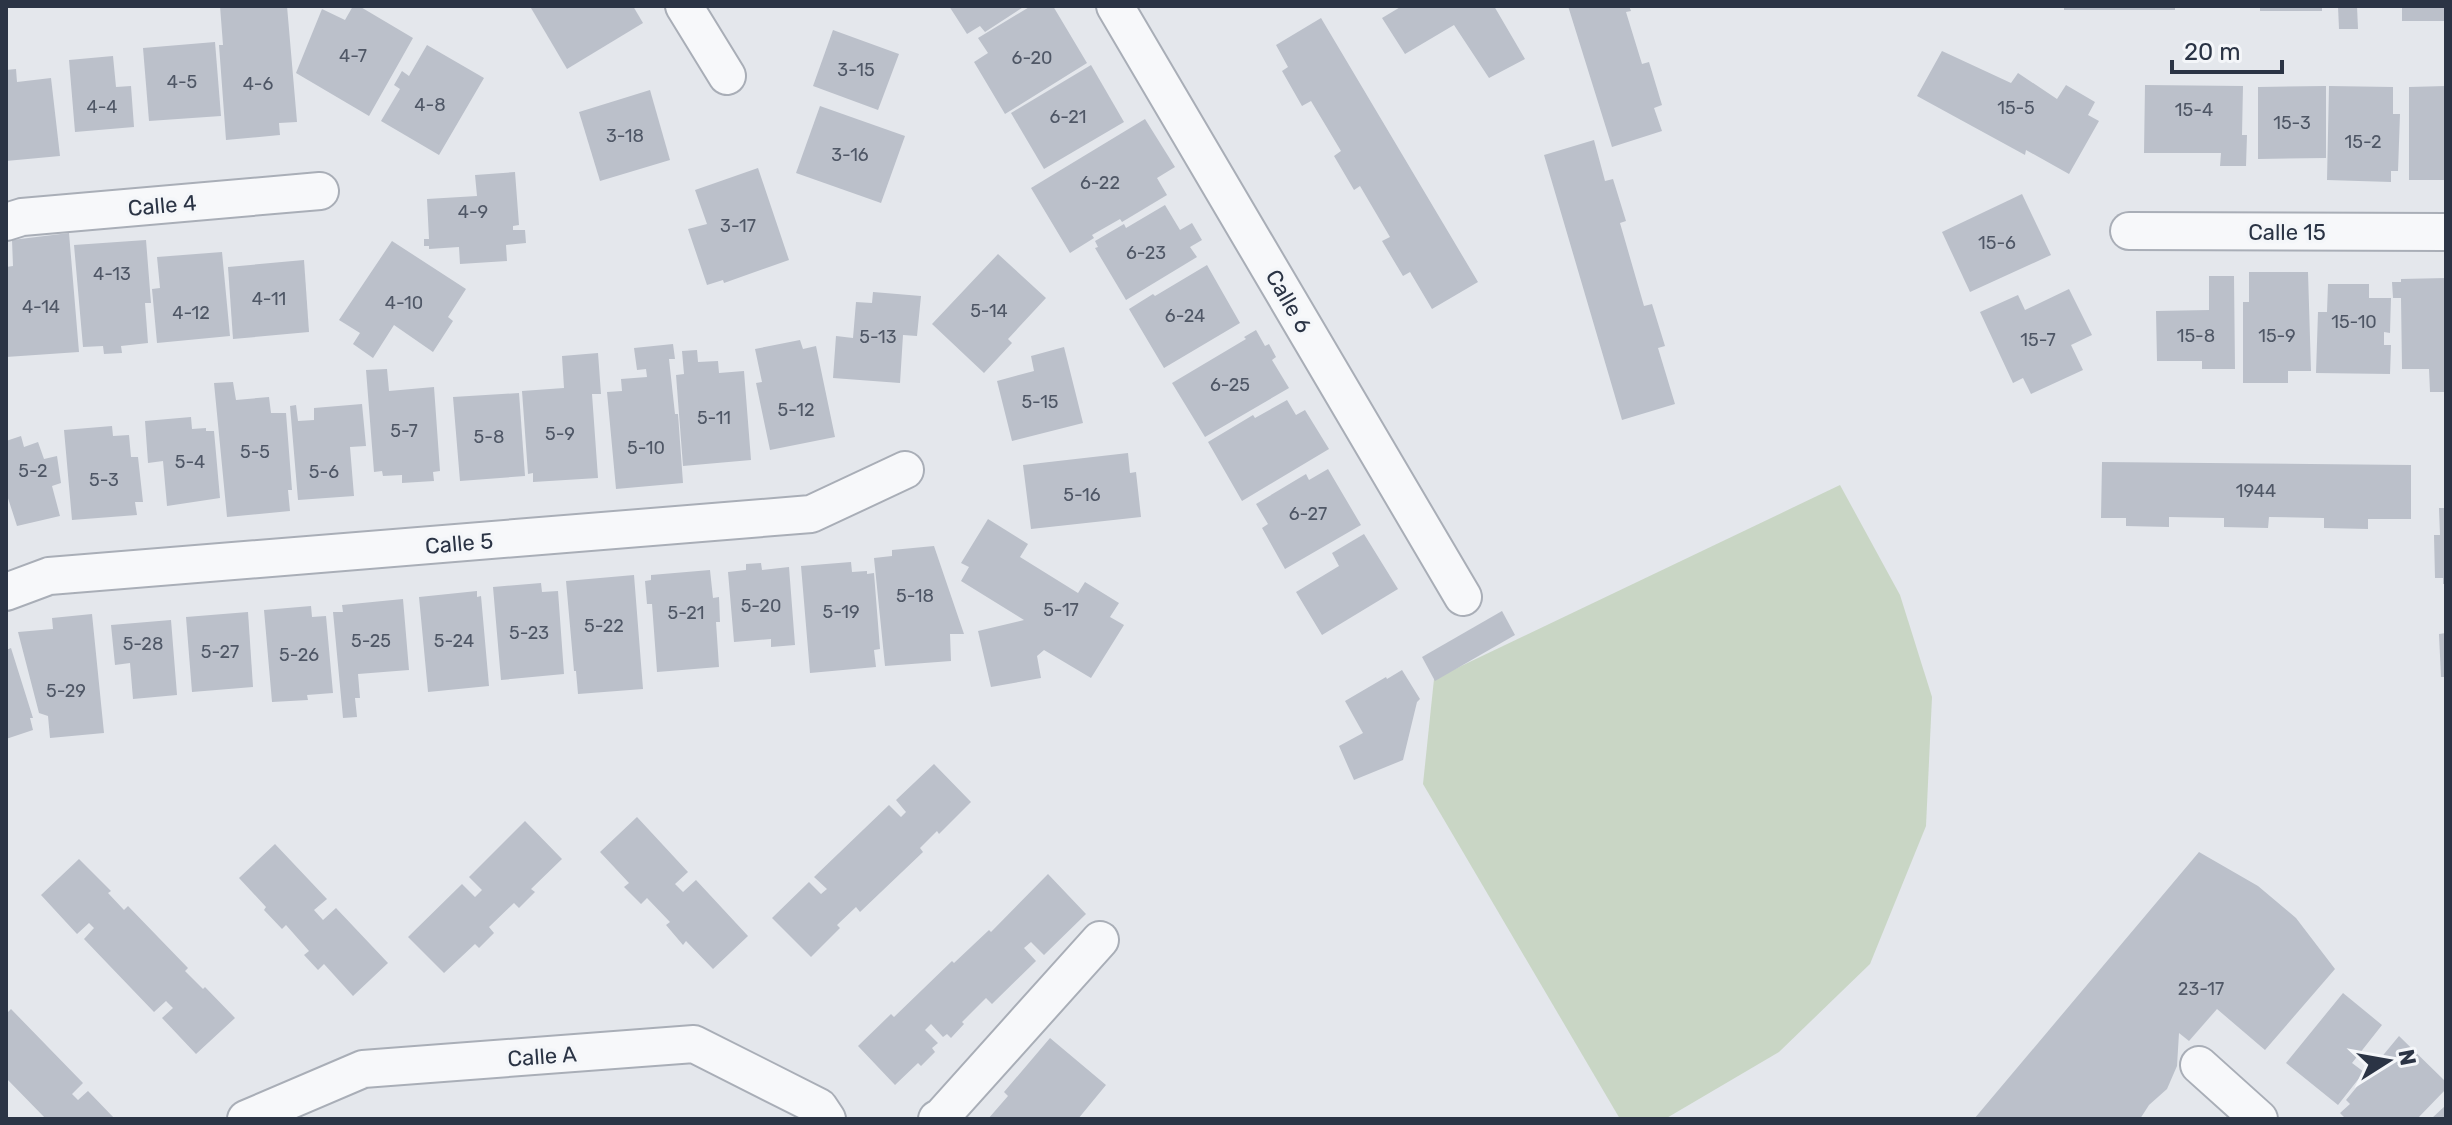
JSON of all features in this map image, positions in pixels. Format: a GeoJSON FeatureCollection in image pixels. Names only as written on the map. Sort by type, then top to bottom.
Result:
{"type":"FeatureCollection","features":[{"type":"Feature","properties":{"kind":"street"},"geometry":{"type":"LineString","coordinates":[[684,6],[727,76]]}},
{"type":"Feature","properties":{"kind":"street","name":"Calle 6"},"geometry":{"type":"LineString","coordinates":[[1115,6],[1463,597]]}},
{"type":"Feature","properties":{"kind":"street","name":"Calle 4"},"geometry":{"type":"LineString","coordinates":[[6,222],[22,217],[320,191]]}},
{"type":"Feature","properties":{"kind":"street","name":"Calle 15"},"geometry":{"type":"LineString","coordinates":[[2129,231],[2446,232]]}},
{"type":"Feature","properties":{"kind":"street","name":"Calle 5"},"geometry":{"type":"LineString","coordinates":[[6,592],[49,576],[811,514],[905,470]]}},
{"type":"Feature","properties":{"kind":"street"},"geometry":{"type":"LineString","coordinates":[[937,1119],[1100,940]]}},
{"type":"Feature","properties":{"kind":"street","name":"Calle A"},"geometry":{"type":"LineString","coordinates":[[246,1119],[363,1069],[694,1044],[819,1107],[827,1119]]}},
{"type":"Feature","properties":{"kind":"street"},"geometry":{"type":"LineString","coordinates":[[2199,1065],[2259,1119]]}},
{"type":"Feature","properties":{"kind":"green space"},"geometry":{"type":"Polygon","coordinates":[[[1840,485],[1900,595],[1932,697],[1926,826],[1870,964],[1779,1052],[1665,1119],[1620,1119],[1423,784],[1434,679],[1840,485]]]}},
{"type":"Feature","properties":{"kind":"building"},"geometry":{"type":"Polygon","coordinates":[[[220,6],[287,6],[297,122],[279,123],[280,135],[226,140],[219,45],[223,45],[220,6]]]}},
{"type":"Feature","properties":{"kind":"building"},"geometry":{"type":"Polygon","coordinates":[[[353,6],[359,6],[413,38],[369,116],[296,73],[322,9],[345,20],[353,6]]]}},
{"type":"Feature","properties":{"kind":"building"},"geometry":{"type":"Polygon","coordinates":[[[633,6],[643,23],[567,69],[531,8],[633,6]]]}},
{"type":"Feature","properties":{"kind":"building"},"geometry":{"type":"Polygon","coordinates":[[[949,6],[1025,6],[985,32],[980,26],[967,34],[949,6]]]}},
{"type":"Feature","properties":{"kind":"building"},"geometry":{"type":"Polygon","coordinates":[[[1031,6],[1053,6],[1087,63],[1005,114],[974,62],[988,53],[978,38],[1031,6]]]}},
{"type":"Feature","properties":{"kind":"building"},"geometry":{"type":"Polygon","coordinates":[[[1402,6],[1494,6],[1525,59],[1489,78],[1454,25],[1405,54],[1382,18],[1402,6]]]}},
{"type":"Feature","properties":{"kind":"building"},"geometry":{"type":"Polygon","coordinates":[[[1568,6],[1629,6],[1631,11],[1626,12],[1642,64],[1649,62],[1662,105],[1654,108],[1662,131],[1612,147],[1568,6]]]}},
{"type":"Feature","properties":{"kind":"building"},"geometry":{"type":"Polygon","coordinates":[[[2064,6],[2175,6],[2175,10],[2064,10],[2064,6]]]}},
{"type":"Feature","properties":{"kind":"building"},"geometry":{"type":"Polygon","coordinates":[[[2260,6],[2322,6],[2322,11],[2260,11],[2260,6]]]}},
{"type":"Feature","properties":{"kind":"building"},"geometry":{"type":"Polygon","coordinates":[[[2338,6],[2357,6],[2358,29],[2339,29],[2338,6]]]}},
{"type":"Feature","properties":{"kind":"building"},"geometry":{"type":"Polygon","coordinates":[[[2402,6],[2446,6],[2446,21],[2402,21],[2402,6]]]}},
{"type":"Feature","properties":{"kind":"building"},"geometry":{"type":"Polygon","coordinates":[[[1321,18],[1478,282],[1432,309],[1410,272],[1403,276],[1382,241],[1390,237],[1360,186],[1354,190],[1334,156],[1341,151],[1311,101],[1302,106],[1282,71],[1288,67],[1276,45],[1321,18]]]}},
{"type":"Feature","properties":{"kind":"building"},"geometry":{"type":"Polygon","coordinates":[[[833,30],[899,54],[878,110],[813,86],[833,30]]]}},
{"type":"Feature","properties":{"kind":"building"},"geometry":{"type":"Polygon","coordinates":[[[215,42],[221,116],[149,121],[143,48],[215,42]]]}},
{"type":"Feature","properties":{"kind":"building"},"geometry":{"type":"Polygon","coordinates":[[[427,45],[484,78],[439,155],[381,121],[400,89],[394,85],[402,71],[409,76],[427,45]]]}},
{"type":"Feature","properties":{"kind":"building"},"geometry":{"type":"Polygon","coordinates":[[[1942,51],[2011,83],[2018,73],[2057,99],[2066,85],[2095,102],[2088,115],[2099,121],[2069,174],[2026,150],[2025,155],[1917,96],[1942,51]]]}},
{"type":"Feature","properties":{"kind":"building"},"geometry":{"type":"Polygon","coordinates":[[[113,56],[116,87],[131,86],[134,127],[75,132],[69,60],[113,56]]]}},
{"type":"Feature","properties":{"kind":"building"},"geometry":{"type":"Polygon","coordinates":[[[1091,65],[1124,122],[1044,169],[1011,113],[1091,65]]]}},
{"type":"Feature","properties":{"kind":"building"},"geometry":{"type":"Polygon","coordinates":[[[16,69],[17,82],[51,78],[60,156],[6,161],[6,70],[16,69]]]}},
{"type":"Feature","properties":{"kind":"building"},"geometry":{"type":"Polygon","coordinates":[[[2145,85],[2243,86],[2242,135],[2247,135],[2246,166],[2220,166],[2221,153],[2144,153],[2145,85]]]}},
{"type":"Feature","properties":{"kind":"building"},"geometry":{"type":"Polygon","coordinates":[[[2326,86],[2326,158],[2258,159],[2258,87],[2326,86]]]}},
{"type":"Feature","properties":{"kind":"building"},"geometry":{"type":"Polygon","coordinates":[[[2329,86],[2393,87],[2393,114],[2400,114],[2398,171],[2391,171],[2391,182],[2327,180],[2329,86]]]}},
{"type":"Feature","properties":{"kind":"building"},"geometry":{"type":"Polygon","coordinates":[[[2446,86],[2446,180],[2409,180],[2409,87],[2446,86]]]}},
{"type":"Feature","properties":{"kind":"building"},"geometry":{"type":"Polygon","coordinates":[[[650,90],[670,160],[600,181],[579,112],[650,90]]]}},
{"type":"Feature","properties":{"kind":"building"},"geometry":{"type":"Polygon","coordinates":[[[820,106],[905,136],[881,203],[796,173],[820,106]]]}},
{"type":"Feature","properties":{"kind":"building"},"geometry":{"type":"Polygon","coordinates":[[[1145,119],[1175,167],[1157,178],[1167,195],[1122,222],[1120,219],[1092,235],[1094,238],[1070,253],[1031,188],[1145,119]]]}},
{"type":"Feature","properties":{"kind":"building"},"geometry":{"type":"Polygon","coordinates":[[[1594,140],[1605,181],[1613,179],[1626,221],[1620,223],[1644,306],[1652,304],[1665,346],[1658,348],[1675,404],[1622,420],[1544,155],[1594,140]]]}},
{"type":"Feature","properties":{"kind":"building"},"geometry":{"type":"Polygon","coordinates":[[[758,168],[789,260],[724,283],[723,280],[707,285],[688,229],[707,224],[695,190],[758,168]]]}},
{"type":"Feature","properties":{"kind":"building"},"geometry":{"type":"Polygon","coordinates":[[[515,172],[519,225],[513,226],[513,230],[525,230],[526,243],[506,245],[507,261],[460,264],[459,247],[429,249],[429,246],[424,246],[424,239],[429,239],[427,199],[477,196],[475,175],[515,172]]]}},
{"type":"Feature","properties":{"kind":"building"},"geometry":{"type":"Polygon","coordinates":[[[2022,194],[2051,255],[1970,292],[1942,232],[2022,194]]]}},
{"type":"Feature","properties":{"kind":"building"},"geometry":{"type":"Polygon","coordinates":[[[1165,205],[1180,230],[1192,223],[1202,240],[1190,247],[1197,257],[1126,300],[1095,248],[1098,247],[1095,241],[1124,224],[1126,228],[1165,205]]]}},
{"type":"Feature","properties":{"kind":"building"},"geometry":{"type":"Polygon","coordinates":[[[69,233],[79,352],[6,357],[6,267],[13,266],[12,240],[69,233]]]}},
{"type":"Feature","properties":{"kind":"building"},"geometry":{"type":"Polygon","coordinates":[[[146,240],[151,303],[145,303],[148,343],[121,346],[122,353],[104,354],[103,346],[83,347],[74,245],[146,240]]]}},
{"type":"Feature","properties":{"kind":"building"},"geometry":{"type":"Polygon","coordinates":[[[392,241],[466,289],[448,317],[453,321],[433,352],[394,325],[373,358],[353,344],[360,333],[339,320],[392,241]]]}},
{"type":"Feature","properties":{"kind":"building"},"geometry":{"type":"Polygon","coordinates":[[[222,252],[230,336],[157,343],[152,289],[160,288],[157,257],[222,252]]]}},
{"type":"Feature","properties":{"kind":"building"},"geometry":{"type":"Polygon","coordinates":[[[998,254],[1046,298],[1008,339],[1012,343],[984,373],[932,324],[998,254]]]}},
{"type":"Feature","properties":{"kind":"building"},"geometry":{"type":"Polygon","coordinates":[[[304,260],[309,332],[233,339],[228,267],[304,260]]]}},
{"type":"Feature","properties":{"kind":"building"},"geometry":{"type":"Polygon","coordinates":[[[1207,265],[1240,323],[1164,368],[1129,309],[1207,265]]]}},
{"type":"Feature","properties":{"kind":"building"},"geometry":{"type":"Polygon","coordinates":[[[2249,272],[2308,272],[2311,371],[2288,371],[2288,383],[2243,383],[2243,302],[2249,302],[2249,272]]]}},
{"type":"Feature","properties":{"kind":"building"},"geometry":{"type":"Polygon","coordinates":[[[2209,276],[2234,276],[2235,369],[2202,369],[2202,361],[2157,361],[2156,311],[2209,310],[2209,276]]]}},
{"type":"Feature","properties":{"kind":"building"},"geometry":{"type":"Polygon","coordinates":[[[2446,278],[2446,392],[2430,392],[2429,369],[2402,369],[2401,298],[2393,298],[2392,282],[2446,278]]]}},
{"type":"Feature","properties":{"kind":"building"},"geometry":{"type":"Polygon","coordinates":[[[2328,284],[2369,284],[2369,298],[2391,298],[2390,333],[2384,332],[2384,345],[2391,345],[2390,374],[2316,373],[2318,312],[2327,312],[2328,284]]]}},
{"type":"Feature","properties":{"kind":"building"},"geometry":{"type":"Polygon","coordinates":[[[2069,289],[2092,335],[2071,345],[2083,370],[2031,394],[2023,378],[2013,383],[1980,312],[2018,295],[2025,310],[2069,289]]]}},
{"type":"Feature","properties":{"kind":"building"},"geometry":{"type":"Polygon","coordinates":[[[873,292],[921,296],[917,336],[903,335],[900,383],[833,378],[836,336],[853,338],[856,302],[872,303],[873,292]]]}},
{"type":"Feature","properties":{"kind":"building"},"geometry":{"type":"Polygon","coordinates":[[[1256,330],[1265,346],[1269,344],[1276,357],[1272,360],[1289,388],[1205,437],[1172,383],[1256,330]]]}},
{"type":"Feature","properties":{"kind":"building"},"geometry":{"type":"Polygon","coordinates":[[[800,340],[803,349],[816,346],[835,437],[770,450],[756,383],[762,382],[755,349],[800,340]]]}},
{"type":"Feature","properties":{"kind":"building"},"geometry":{"type":"Polygon","coordinates":[[[673,344],[675,359],[669,359],[675,414],[678,414],[683,483],[616,489],[607,392],[622,391],[621,379],[647,377],[646,369],[637,370],[634,348],[673,344]]]}},
{"type":"Feature","properties":{"kind":"building"},"geometry":{"type":"Polygon","coordinates":[[[1064,347],[1083,423],[1012,441],[997,381],[1034,371],[1031,356],[1064,347]]]}},
{"type":"Feature","properties":{"kind":"building"},"geometry":{"type":"Polygon","coordinates":[[[697,350],[698,362],[718,361],[719,373],[744,371],[751,460],[683,466],[676,375],[684,374],[682,351],[697,350]]]}},
{"type":"Feature","properties":{"kind":"building"},"geometry":{"type":"Polygon","coordinates":[[[598,353],[601,394],[592,394],[598,478],[533,482],[533,473],[528,474],[522,391],[564,388],[562,356],[598,353]]]}},
{"type":"Feature","properties":{"kind":"building"},"geometry":{"type":"Polygon","coordinates":[[[387,369],[389,391],[434,387],[440,471],[433,472],[434,481],[402,483],[402,475],[383,476],[382,471],[374,472],[366,370],[387,369]]]}},
{"type":"Feature","properties":{"kind":"building"},"geometry":{"type":"Polygon","coordinates":[[[233,382],[236,400],[269,397],[271,413],[286,413],[292,490],[288,490],[290,511],[227,517],[214,383],[233,382]]]}},
{"type":"Feature","properties":{"kind":"building"},"geometry":{"type":"Polygon","coordinates":[[[519,393],[525,476],[460,481],[453,397],[519,393]]]}},
{"type":"Feature","properties":{"kind":"building"},"geometry":{"type":"Polygon","coordinates":[[[1287,400],[1296,415],[1305,410],[1329,449],[1242,501],[1208,442],[1253,415],[1255,418],[1287,400]]]}},
{"type":"Feature","properties":{"kind":"building"},"geometry":{"type":"Polygon","coordinates":[[[362,404],[366,446],[350,447],[354,496],[298,500],[290,406],[296,405],[298,421],[314,420],[314,408],[362,404]]]}},
{"type":"Feature","properties":{"kind":"building"},"geometry":{"type":"Polygon","coordinates":[[[191,417],[192,429],[214,431],[220,498],[167,506],[163,461],[148,463],[145,421],[191,417]]]}},
{"type":"Feature","properties":{"kind":"building"},"geometry":{"type":"Polygon","coordinates":[[[112,426],[113,436],[129,435],[131,457],[138,457],[143,502],[135,502],[137,515],[72,520],[64,430],[112,426]]]}},
{"type":"Feature","properties":{"kind":"building"},"geometry":{"type":"Polygon","coordinates":[[[21,436],[24,447],[38,442],[44,459],[57,456],[61,483],[52,486],[60,516],[17,526],[6,492],[6,441],[21,436]]]}},
{"type":"Feature","properties":{"kind":"building"},"geometry":{"type":"Polygon","coordinates":[[[1128,453],[1130,473],[1136,472],[1141,517],[1031,529],[1023,465],[1128,453]]]}},
{"type":"Feature","properties":{"kind":"building"},"geometry":{"type":"Polygon","coordinates":[[[2102,462],[2411,465],[2411,519],[2368,519],[2368,529],[2324,528],[2324,518],[2269,517],[2268,528],[2224,527],[2224,518],[2169,517],[2169,527],[2126,526],[2126,518],[2101,518],[2102,462]]]}},
{"type":"Feature","properties":{"kind":"building"},"geometry":{"type":"Polygon","coordinates":[[[1328,469],[1361,525],[1285,569],[1262,528],[1268,524],[1256,504],[1306,474],[1309,480],[1328,469]]]}},
{"type":"Feature","properties":{"kind":"building"},"geometry":{"type":"Polygon","coordinates":[[[2439,508],[2446,508],[2446,584],[2443,584],[2443,578],[2435,578],[2434,535],[2440,535],[2439,508]]]}},
{"type":"Feature","properties":{"kind":"building"},"geometry":{"type":"Polygon","coordinates":[[[988,519],[1028,544],[1020,557],[1078,593],[1085,582],[1119,603],[1110,617],[1124,625],[1091,678],[1044,650],[1037,656],[1041,678],[991,687],[978,631],[1024,620],[961,581],[969,567],[961,563],[988,519]]]}},
{"type":"Feature","properties":{"kind":"building"},"geometry":{"type":"Polygon","coordinates":[[[1364,534],[1398,589],[1322,635],[1296,592],[1339,566],[1332,553],[1364,534]]]}},
{"type":"Feature","properties":{"kind":"building"},"geometry":{"type":"Polygon","coordinates":[[[934,546],[964,634],[950,634],[951,661],[885,666],[874,558],[892,556],[892,550],[934,546]]]}},
{"type":"Feature","properties":{"kind":"building"},"geometry":{"type":"Polygon","coordinates":[[[851,562],[852,572],[874,573],[880,649],[874,650],[876,667],[810,673],[801,566],[851,562]]]}},
{"type":"Feature","properties":{"kind":"building"},"geometry":{"type":"Polygon","coordinates":[[[761,563],[762,570],[789,567],[795,645],[771,647],[771,639],[734,642],[728,572],[746,570],[746,564],[761,563]]]}},
{"type":"Feature","properties":{"kind":"building"},"geometry":{"type":"Polygon","coordinates":[[[710,570],[713,598],[719,597],[720,622],[716,622],[719,667],[657,672],[652,604],[647,604],[645,581],[651,580],[651,575],[710,570]]]}},
{"type":"Feature","properties":{"kind":"building"},"geometry":{"type":"Polygon","coordinates":[[[634,575],[643,689],[578,694],[566,581],[634,575]]]}},
{"type":"Feature","properties":{"kind":"building"},"geometry":{"type":"Polygon","coordinates":[[[541,583],[542,592],[558,591],[564,674],[501,680],[493,587],[541,583]]]}},
{"type":"Feature","properties":{"kind":"building"},"geometry":{"type":"Polygon","coordinates":[[[477,591],[477,597],[481,596],[489,686],[428,692],[419,597],[477,591]]]}},
{"type":"Feature","properties":{"kind":"building"},"geometry":{"type":"Polygon","coordinates":[[[403,599],[409,670],[358,674],[360,698],[355,698],[357,717],[343,718],[333,612],[343,612],[342,605],[403,599]]]}},
{"type":"Feature","properties":{"kind":"building"},"geometry":{"type":"Polygon","coordinates":[[[311,606],[312,617],[326,616],[333,693],[307,695],[308,700],[272,702],[264,610],[311,606]]]}},
{"type":"Feature","properties":{"kind":"building"},"geometry":{"type":"Polygon","coordinates":[[[1502,611],[1515,635],[1435,681],[1422,657],[1502,611]]]}},
{"type":"Feature","properties":{"kind":"building"},"geometry":{"type":"Polygon","coordinates":[[[248,612],[253,687],[192,692],[186,617],[248,612]]]}},
{"type":"Feature","properties":{"kind":"building"},"geometry":{"type":"Polygon","coordinates":[[[92,614],[104,733],[50,738],[48,716],[39,713],[18,632],[53,629],[52,618],[92,614]]]}},
{"type":"Feature","properties":{"kind":"building"},"geometry":{"type":"Polygon","coordinates":[[[171,620],[177,695],[133,699],[130,663],[115,665],[111,625],[171,620]]]}},
{"type":"Feature","properties":{"kind":"building"},"geometry":{"type":"Polygon","coordinates":[[[2446,633],[2446,677],[2441,677],[2439,634],[2446,633]]]}},
{"type":"Feature","properties":{"kind":"building"},"geometry":{"type":"Polygon","coordinates":[[[11,648],[33,718],[30,718],[33,730],[6,739],[6,650],[11,648]]]}},
{"type":"Feature","properties":{"kind":"building"},"geometry":{"type":"Polygon","coordinates":[[[1402,670],[1420,699],[1403,760],[1354,780],[1339,746],[1363,733],[1345,701],[1402,670]]]}},
{"type":"Feature","properties":{"kind":"building"},"geometry":{"type":"Polygon","coordinates":[[[934,764],[971,802],[939,834],[937,831],[920,848],[923,852],[860,912],[856,907],[837,925],[840,928],[811,957],[772,918],[809,882],[821,894],[827,889],[814,877],[889,805],[901,817],[906,812],[896,800],[934,764]]]}},
{"type":"Feature","properties":{"kind":"building"},"geometry":{"type":"Polygon","coordinates":[[[637,817],[688,872],[675,884],[683,892],[696,880],[748,936],[713,969],[686,941],[683,945],[666,925],[670,922],[647,898],[641,904],[624,887],[629,883],[600,852],[637,817]]]}},
{"type":"Feature","properties":{"kind":"building"},"geometry":{"type":"Polygon","coordinates":[[[525,821],[562,859],[531,889],[535,892],[519,908],[514,903],[489,927],[494,933],[479,948],[475,944],[444,973],[408,937],[462,884],[475,897],[482,890],[469,877],[525,821]]]}},
{"type":"Feature","properties":{"kind":"building"},"geometry":{"type":"Polygon","coordinates":[[[275,844],[327,899],[314,910],[323,920],[336,908],[388,963],[353,996],[324,964],[318,970],[304,955],[309,951],[286,925],[282,929],[239,878],[275,844]]]}},
{"type":"Feature","properties":{"kind":"building"},"geometry":{"type":"Polygon","coordinates":[[[2199,852],[2258,886],[2296,918],[2335,969],[2265,1050],[2217,1009],[2189,1041],[2179,1033],[2177,1066],[2167,1089],[2149,1105],[2140,1119],[1974,1119],[2199,852]]]}},
{"type":"Feature","properties":{"kind":"building"},"geometry":{"type":"Polygon","coordinates":[[[79,859],[111,891],[108,893],[124,910],[128,906],[188,968],[185,971],[235,1018],[196,1054],[162,1018],[173,1008],[166,1001],[154,1012],[84,939],[94,928],[89,923],[77,934],[41,895],[79,859]]]}},
{"type":"Feature","properties":{"kind":"building"},"geometry":{"type":"Polygon","coordinates":[[[1048,874],[1086,914],[1044,955],[1031,942],[1024,948],[1036,961],[992,1004],[986,998],[951,1038],[947,1034],[943,1037],[931,1024],[925,1030],[938,1043],[932,1048],[935,1052],[895,1085],[858,1046],[891,1014],[894,1017],[952,961],[954,963],[989,930],[991,932],[1048,874]]]}},
{"type":"Feature","properties":{"kind":"building"},"geometry":{"type":"Polygon","coordinates":[[[2343,993],[2382,1025],[2352,1063],[2364,1072],[2338,1105],[2286,1063],[2343,993]]]}},
{"type":"Feature","properties":{"kind":"building"},"geometry":{"type":"Polygon","coordinates":[[[11,1009],[83,1083],[72,1094],[78,1100],[88,1091],[115,1119],[46,1119],[6,1078],[6,1014],[11,1009]]]}},
{"type":"Feature","properties":{"kind":"building"},"geometry":{"type":"Polygon","coordinates":[[[2399,1036],[2446,1082],[2446,1089],[2417,1119],[2346,1119],[2340,1113],[2350,1104],[2346,1100],[2399,1036]]]}},
{"type":"Feature","properties":{"kind":"building"},"geometry":{"type":"Polygon","coordinates":[[[1050,1038],[1106,1085],[1078,1119],[988,1119],[1008,1096],[1004,1092],[1050,1038]]]}},
{"type":"Feature","properties":{"kind":"building"},"geometry":{"type":"Polygon","coordinates":[[[2446,1105],[2446,1119],[2431,1119],[2446,1105]]]}}]}
